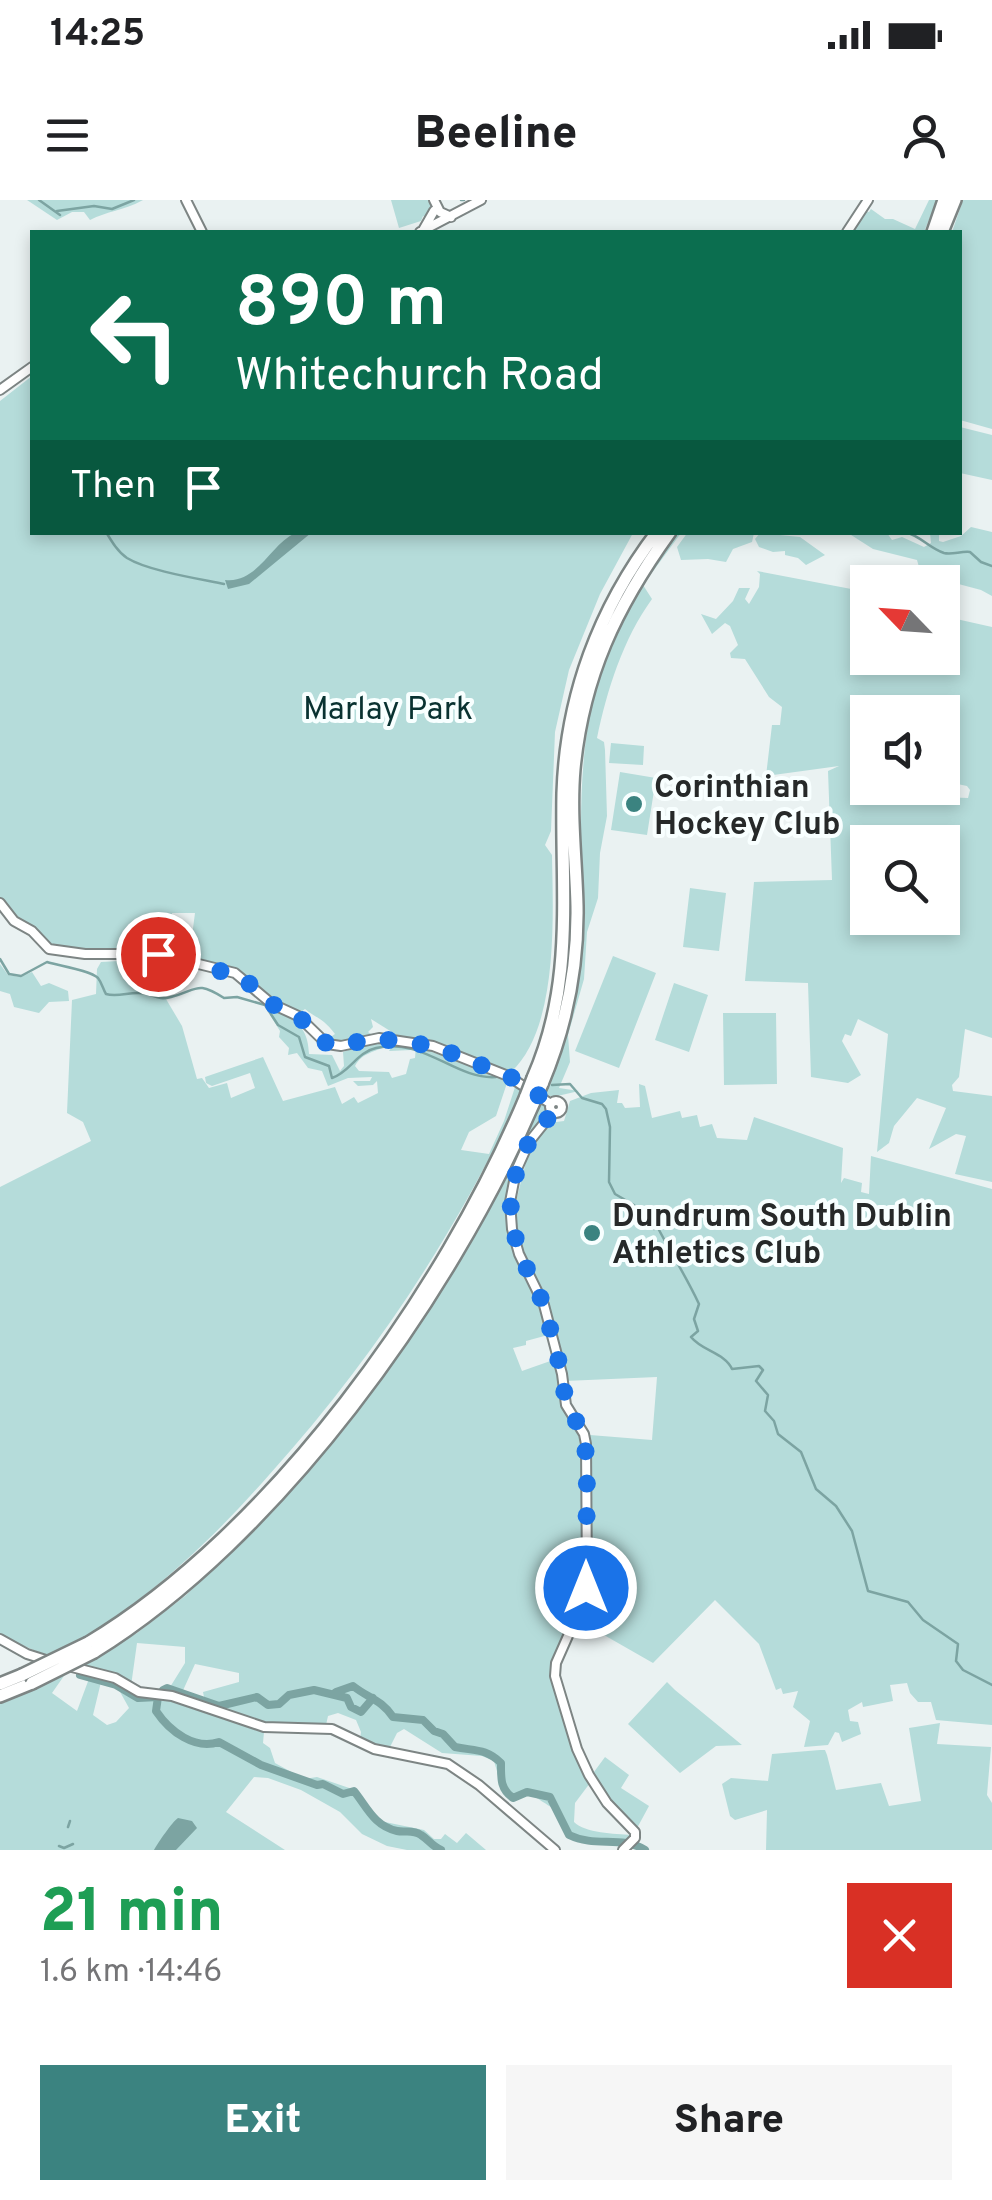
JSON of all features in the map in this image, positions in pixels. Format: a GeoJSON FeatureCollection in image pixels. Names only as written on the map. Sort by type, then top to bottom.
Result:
{"type":"FeatureCollection","features":[{"type":"Feature","properties":{"kind":"highway"},"geometry":{"type":"LineString","coordinates":[[933,230],[944,200]]}},
{"type":"Feature","properties":{"kind":"highway"},"geometry":{"type":"LineString","coordinates":[[943,230],[955,200]]}},
{"type":"Feature","properties":{"kind":"highway"},"geometry":{"type":"LineString","coordinates":[[538,1081],[562,976],[566,908],[563,794],[573,709],[601,623],[630,570],[656,535]]}},
{"type":"Feature","properties":{"kind":"highway"},"geometry":{"type":"LineString","coordinates":[[0,1696],[91,1648],[208,1551],[288,1468],[334,1413],[395,1332],[442,1258],[556,1051],[576,956],[574,772],[584,706],[618,612],[668,535]]}},
{"type":"Feature","properties":{"kind":"highway"},"geometry":{"type":"LineString","coordinates":[[0,1684],[27,1679]]}},
{"type":"Feature","properties":{"kind":"street"},"geometry":{"type":"LineString","coordinates":[[186,200],[201,230]]}},
{"type":"Feature","properties":{"kind":"street"},"geometry":{"type":"LineString","coordinates":[[434,200],[440,212],[452,217]]}},
{"type":"Feature","properties":{"kind":"street"},"geometry":{"type":"LineString","coordinates":[[434,200],[438,225]]}},
{"type":"Feature","properties":{"kind":"street"},"geometry":{"type":"LineString","coordinates":[[426,230],[481,200]]}},
{"type":"Feature","properties":{"kind":"street"},"geometry":{"type":"LineString","coordinates":[[848,230],[868,200]]}},
{"type":"Feature","properties":{"kind":"street"},"geometry":{"type":"LineString","coordinates":[[422,230],[434,211]]}},
{"type":"Feature","properties":{"kind":"street"},"geometry":{"type":"LineString","coordinates":[[0,390],[30,369]]}},
{"type":"Feature","properties":{"kind":"street"},"geometry":{"type":"LineString","coordinates":[[0,903],[14,921],[32,931],[49,948],[108,955],[158,954],[235,974],[272,1004],[298,1016],[327,1044],[341,1046],[373,1038],[434,1046],[515,1079],[552,1108],[523,1152],[510,1202],[514,1240],[544,1305],[566,1405],[586,1444],[587,1582],[577,1620],[554,1672],[580,1757],[607,1804],[635,1832],[624,1849]]}},
{"type":"Feature","properties":{"kind":"street"},"geometry":{"type":"LineString","coordinates":[[0,1639],[27,1654],[115,1678],[138,1692],[161,1694],[264,1726],[332,1730],[374,1750],[448,1764],[557,1850]]}},
{"type":"Feature","properties":{"kind":"green space"},"geometry":{"type":"Polygon","coordinates":[[[27,200],[143,200],[90,220],[84,212],[72,212],[57,220],[27,200]]]}},
{"type":"Feature","properties":{"kind":"green space"},"geometry":{"type":"Polygon","coordinates":[[[391,200],[432,200],[427,218],[423,216],[421,221],[399,228],[391,200]]]}},
{"type":"Feature","properties":{"kind":"green space"},"geometry":{"type":"Polygon","coordinates":[[[929,200],[937,200],[925,230],[851,230],[865,211],[871,209],[885,219],[915,229],[929,200]]]}},
{"type":"Feature","properties":{"kind":"green space"},"geometry":{"type":"Polygon","coordinates":[[[963,200],[992,200],[992,429],[962,421],[962,230],[953,230],[963,200]]]}},
{"type":"Feature","properties":{"kind":"green space","name":"Marlay Park"},"geometry":{"type":"Polygon","coordinates":[[[30,378],[30,535],[632,535],[600,594],[569,670],[555,732],[551,831],[545,845],[552,855],[550,970],[538,1028],[527,1053],[511,1072],[426,1039],[403,1039],[371,1019],[373,1027],[368,1032],[374,1036],[335,1044],[326,1040],[335,1034],[305,1009],[298,1014],[271,1001],[237,971],[189,959],[195,913],[172,913],[167,954],[102,954],[48,946],[0,899],[0,401],[30,378]]]}},
{"type":"Feature","properties":{"kind":"green space"},"geometry":{"type":"Polygon","coordinates":[[[962,428],[992,435],[992,480],[962,473],[962,428]]]}},
{"type":"Feature","properties":{"kind":"green space"},"geometry":{"type":"Polygon","coordinates":[[[971,527],[992,532],[992,596],[960,584],[960,565],[918,565],[917,560],[873,549],[851,535],[888,535],[892,540],[902,537],[924,547],[931,543],[930,535],[939,535],[943,542],[961,536],[971,527]]]}},
{"type":"Feature","properties":{"kind":"green space"},"geometry":{"type":"Polygon","coordinates":[[[676,535],[680,535],[643,585],[652,599],[617,666],[597,738],[604,742],[607,816],[598,898],[587,932],[584,979],[568,1035],[570,1062],[559,1088],[579,1091],[553,1097],[544,1094],[575,995],[581,961],[582,794],[590,714],[612,641],[650,570],[676,535]]]}},
{"type":"Feature","properties":{"kind":"green space"},"geometry":{"type":"Polygon","coordinates":[[[686,535],[754,535],[752,542],[733,549],[726,562],[681,560],[677,547],[686,535]]]}},
{"type":"Feature","properties":{"kind":"green space"},"geometry":{"type":"Polygon","coordinates":[[[758,535],[800,537],[825,555],[806,565],[785,555],[785,551],[759,547],[755,539],[758,535]]]}},
{"type":"Feature","properties":{"kind":"green space"},"geometry":{"type":"Polygon","coordinates":[[[757,571],[850,589],[850,675],[960,675],[960,620],[992,627],[992,1038],[965,1029],[959,1077],[952,1085],[953,1091],[992,1096],[992,1182],[955,1174],[966,1136],[956,1134],[929,1149],[946,1108],[917,1098],[894,1126],[889,1143],[877,1152],[888,1034],[858,1019],[851,1036],[845,1034],[842,1041],[861,1075],[848,1083],[811,1077],[808,983],[745,981],[754,882],[832,880],[828,771],[839,766],[766,776],[772,725],[780,725],[782,707],[769,697],[745,659],[731,658],[730,653],[738,645],[730,626],[725,623],[712,634],[701,614],[716,619],[739,588],[750,588],[745,599],[749,604],[759,587],[757,571]]]}},
{"type":"Feature","properties":{"kind":"green space"},"geometry":{"type":"Polygon","coordinates":[[[611,743],[644,746],[643,765],[609,763],[611,743]]]}},
{"type":"Feature","properties":{"kind":"green space","name":"Corinthian Hockey Club"},"geometry":{"type":"Polygon","coordinates":[[[620,772],[656,778],[647,835],[611,830],[620,772]]]}},
{"type":"Feature","properties":{"kind":"green space"},"geometry":{"type":"Polygon","coordinates":[[[690,888],[726,893],[719,951],[683,947],[690,888]]]}},
{"type":"Feature","properties":{"kind":"green space"},"geometry":{"type":"Polygon","coordinates":[[[613,956],[656,973],[619,1068],[575,1051],[613,956]]]}},
{"type":"Feature","properties":{"kind":"green space"},"geometry":{"type":"Polygon","coordinates":[[[168,960],[163,994],[182,1026],[197,1079],[202,1078],[209,1088],[227,1083],[231,1098],[255,1088],[250,1073],[212,1086],[205,1077],[263,1057],[283,1101],[335,1087],[342,1104],[354,1097],[358,1103],[378,1093],[377,1081],[358,1086],[353,1081],[370,1081],[372,1077],[348,1078],[328,1086],[322,1071],[308,1068],[297,1053],[288,1055],[289,1048],[279,1037],[280,1031],[270,1015],[273,1008],[300,1026],[309,1054],[332,1055],[340,1071],[344,1066],[343,1052],[374,1041],[411,1046],[411,1050],[389,1051],[387,1046],[358,1062],[355,1066],[359,1071],[389,1072],[392,1078],[406,1074],[410,1059],[415,1058],[416,1046],[508,1080],[496,1116],[469,1132],[461,1150],[489,1154],[516,1084],[523,1089],[497,1142],[442,1243],[379,1339],[308,1430],[245,1502],[167,1577],[110,1621],[49,1657],[0,1635],[0,1187],[91,1141],[83,1122],[67,1113],[72,1000],[96,994],[101,962],[168,960]]]}},
{"type":"Feature","properties":{"kind":"green space"},"geometry":{"type":"Polygon","coordinates":[[[0,964],[8,975],[20,977],[32,972],[41,986],[49,983],[68,991],[69,1001],[49,1002],[39,1013],[14,1007],[10,994],[0,991],[0,964]]]}},
{"type":"Feature","properties":{"kind":"green space"},"geometry":{"type":"Polygon","coordinates":[[[674,983],[708,995],[689,1052],[655,1040],[674,983]]]}},
{"type":"Feature","properties":{"kind":"green space"},"geometry":{"type":"Polygon","coordinates":[[[723,1013],[776,1013],[777,1084],[724,1085],[723,1013]]]}},
{"type":"Feature","properties":{"kind":"green space"},"geometry":{"type":"Polygon","coordinates":[[[639,1084],[645,1086],[652,1118],[680,1111],[682,1118],[697,1115],[700,1127],[712,1124],[717,1138],[747,1140],[754,1117],[843,1148],[841,1183],[844,1178],[862,1183],[861,1192],[869,1194],[871,1156],[992,1189],[992,1725],[936,1720],[931,1702],[918,1702],[907,1683],[890,1685],[893,1701],[863,1707],[862,1702],[848,1710],[850,1721],[858,1722],[861,1734],[842,1742],[835,1732],[828,1745],[804,1747],[810,1721],[793,1707],[798,1691],[783,1694],[781,1688],[776,1690],[759,1644],[715,1600],[653,1663],[583,1623],[590,1435],[652,1440],[657,1377],[565,1381],[550,1308],[517,1242],[513,1213],[529,1150],[549,1123],[564,1121],[570,1101],[591,1093],[619,1090],[617,1103],[625,1108],[640,1107],[639,1084]]]}},
{"type":"Feature","properties":{"kind":"green space"},"geometry":{"type":"Polygon","coordinates":[[[541,1100],[548,1113],[524,1148],[509,1225],[541,1304],[548,1335],[513,1348],[522,1371],[556,1359],[582,1438],[584,1588],[552,1662],[551,1675],[590,1783],[575,1803],[574,1822],[593,1831],[631,1835],[621,1847],[572,1838],[550,1806],[527,1793],[516,1800],[503,1792],[494,1761],[482,1756],[442,1753],[404,1729],[397,1733],[389,1749],[360,1740],[356,1720],[338,1713],[328,1716],[326,1725],[261,1723],[227,1711],[228,1703],[204,1697],[203,1692],[239,1682],[239,1673],[195,1664],[180,1697],[167,1692],[185,1663],[185,1647],[137,1643],[131,1686],[77,1667],[137,1633],[185,1596],[271,1512],[320,1455],[472,1236],[516,1156],[541,1100]]]}},
{"type":"Feature","properties":{"kind":"green space"},"geometry":{"type":"Polygon","coordinates":[[[66,1673],[52,1693],[77,1711],[90,1676],[101,1682],[93,1715],[107,1725],[116,1722],[129,1708],[119,1690],[122,1686],[140,1694],[205,1708],[264,1732],[263,1743],[270,1748],[275,1763],[304,1779],[317,1777],[358,1791],[380,1821],[424,1830],[434,1839],[445,1834],[457,1843],[466,1833],[486,1850],[407,1850],[387,1846],[362,1834],[340,1812],[301,1790],[254,1777],[226,1812],[285,1850],[0,1850],[0,1702],[66,1673]]]}},
{"type":"Feature","properties":{"kind":"green space"},"geometry":{"type":"Polygon","coordinates":[[[667,1682],[742,1745],[716,1746],[680,1773],[628,1724],[667,1682]]]}},
{"type":"Feature","properties":{"kind":"green space"},"geometry":{"type":"Polygon","coordinates":[[[940,1723],[937,1744],[991,1747],[987,1795],[992,1803],[992,1850],[766,1850],[767,1810],[735,1820],[730,1816],[722,1784],[731,1778],[768,1781],[772,1754],[820,1750],[827,1755],[836,1790],[881,1783],[889,1806],[921,1801],[909,1728],[940,1723]]]}},
{"type":"Feature","properties":{"kind":"green space"},"geometry":{"type":"Polygon","coordinates":[[[605,1757],[629,1775],[621,1788],[649,1806],[636,1830],[591,1776],[605,1757]]]}},
{"type":"Feature","properties":{"kind":"shaded area"},"geometry":{"type":"Polygon","coordinates":[[[309,535],[249,584],[228,589],[225,580],[236,580],[255,570],[286,538],[309,535]]]}},
{"type":"Feature","properties":{"kind":"shaded area"},"geometry":{"type":"Polygon","coordinates":[[[178,1818],[192,1821],[197,1828],[176,1850],[154,1850],[169,1828],[178,1818]]]}},
{"type":"Feature","properties":{"kind":"waterway"},"geometry":{"type":"LineString","coordinates":[[39,200],[60,215]]}},
{"type":"Feature","properties":{"kind":"waterway"},"geometry":{"type":"LineString","coordinates":[[57,211],[94,206],[112,209],[134,200]]}},
{"type":"Feature","properties":{"kind":"waterway"},"geometry":{"type":"LineString","coordinates":[[108,535],[121,553],[136,563],[224,584]]}},
{"type":"Feature","properties":{"kind":"waterway"},"geometry":{"type":"LineString","coordinates":[[913,535],[944,553],[970,552],[992,566]]}},
{"type":"Feature","properties":{"kind":"waterway"},"geometry":{"type":"LineString","coordinates":[[0,959],[9,974],[21,976],[47,962],[82,970],[98,978],[106,994],[111,995],[142,993],[164,998],[202,988],[224,998],[237,997],[265,1005],[278,1025],[299,1037],[305,1057],[329,1066],[332,1078],[369,1050],[393,1046],[424,1053],[467,1072],[496,1077]]}},
{"type":"Feature","properties":{"kind":"waterway"},"geometry":{"type":"LineString","coordinates":[[552,1085],[570,1084],[582,1098],[606,1109],[610,1127],[609,1182],[615,1194],[634,1205],[654,1229]]}},
{"type":"Feature","properties":{"kind":"waterway"},"geometry":{"type":"LineString","coordinates":[[658,1228],[699,1304],[694,1319],[698,1331],[691,1337],[732,1369],[759,1366],[763,1370],[756,1381],[768,1395],[765,1411],[778,1434],[801,1452],[816,1489],[836,1506],[852,1531],[868,1591],[908,1602],[923,1620],[958,1644],[956,1661],[963,1670],[992,1685]]}},
{"type":"Feature","properties":{"kind":"waterway"},"geometry":{"type":"LineString","coordinates":[[80,1675],[116,1685],[138,1698],[158,1697],[167,1688],[219,1706],[257,1697],[268,1705],[279,1704],[289,1695],[314,1690],[347,1698],[351,1707],[361,1712],[373,1698]]}},
{"type":"Feature","properties":{"kind":"waterway"},"geometry":{"type":"LineString","coordinates":[[336,1692],[353,1686],[393,1717],[423,1720],[455,1747],[490,1755],[501,1763],[502,1783],[509,1795],[513,1798],[527,1792],[550,1797],[569,1835],[589,1841],[627,1843],[645,1850]]}},
{"type":"Feature","properties":{"kind":"waterway"},"geometry":{"type":"LineString","coordinates":[[158,1697],[156,1711],[184,1737],[201,1743],[219,1742],[261,1765],[343,1794],[354,1791],[382,1825],[418,1833],[441,1850]]}},
{"type":"Feature","properties":{"kind":"waterway"},"geometry":{"type":"LineString","coordinates":[[68,1827],[70,1821]]}},
{"type":"Feature","properties":{"kind":"waterway"},"geometry":{"type":"LineString","coordinates":[[59,1846],[73,1844]]}},
{"type":"Feature","properties":{"kind":"place","name":"Corinthian Hockey Club"},"geometry":{"type":"Point","coordinates":[634,804]}},
{"type":"Feature","properties":{"kind":"place","name":"Dundrum South Dublin Athletics Club"},"geometry":{"type":"Point","coordinates":[592,1233]}},
{"type":"Feature","properties":{"kind":"route"},"geometry":{"type":"LineString","coordinates":[[158,954],[242,977],[272,1004],[298,1016],[327,1044],[341,1046],[373,1038],[434,1046],[515,1079],[551,1104],[553,1112],[529,1142],[516,1171],[510,1218],[514,1240],[544,1305],[562,1374],[564,1401],[584,1434],[586,1588]]}}]}
